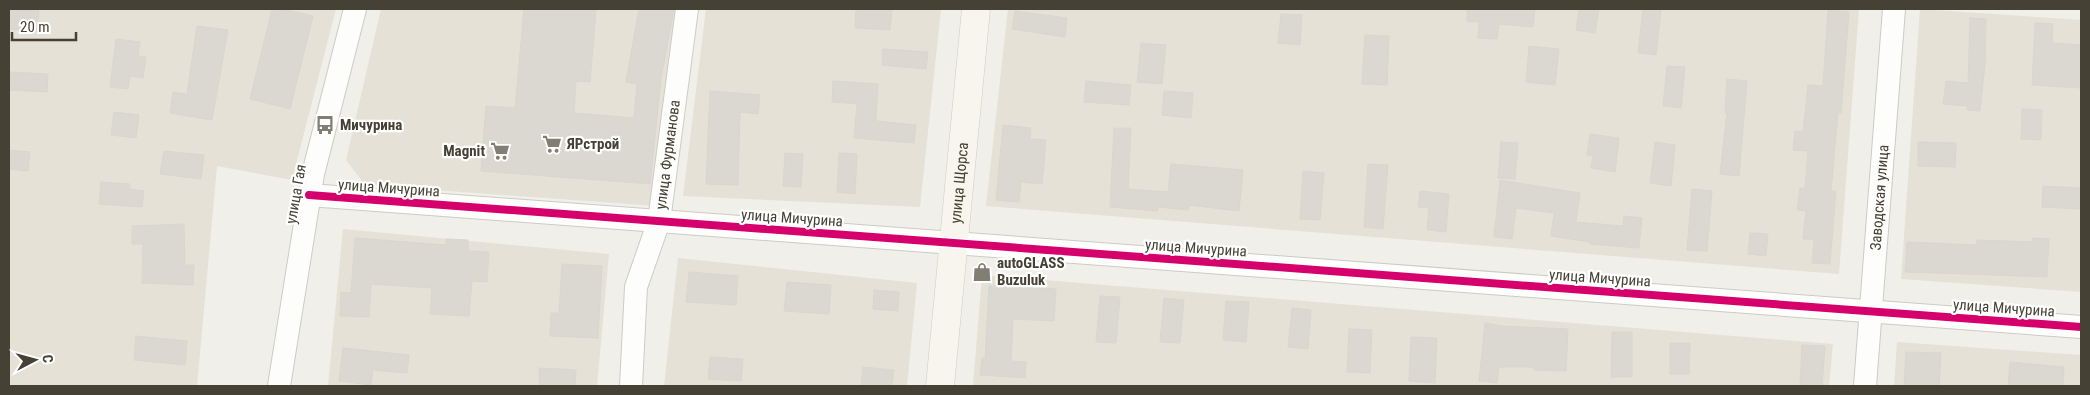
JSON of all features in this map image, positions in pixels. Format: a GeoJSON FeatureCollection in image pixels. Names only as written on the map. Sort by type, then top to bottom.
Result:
{"type":"FeatureCollection","features":[{"type":"Feature","properties":{"kind":"main road","name":"улица Щорса"},"geometry":{"type":"LineString","coordinates":[[940,386],[976,9]]}},
{"type":"Feature","properties":{"kind":"street","name":"улица Гая"},"geometry":{"type":"LineString","coordinates":[[279,386],[313,174],[355,9]]}},
{"type":"Feature","properties":{"kind":"street","name":"улица Фурманова"},"geometry":{"type":"LineString","coordinates":[[631,386],[636,287],[659,222],[687,9]]}},
{"type":"Feature","properties":{"kind":"street","name":"Заводская улица"},"geometry":{"type":"LineString","coordinates":[[1865,386],[1894,9]]}},
{"type":"Feature","properties":{"kind":"street","name":"улица Мичурина"},"geometry":{"type":"LineString","coordinates":[[309,196],[2081,327]]}},
{"type":"Feature","properties":{"kind":"shaded area"},"geometry":{"type":"Polygon","coordinates":[[[9,9],[336,9],[292,180],[217,166],[197,386],[9,386],[9,9]]]}},
{"type":"Feature","properties":{"kind":"shaded area"},"geometry":{"type":"Polygon","coordinates":[[[381,9],[682,9],[656,206],[365,185],[346,160],[381,9]]]}},
{"type":"Feature","properties":{"kind":"shaded area"},"geometry":{"type":"Polygon","coordinates":[[[706,9],[941,9],[920,207],[683,196],[706,9]]]}},
{"type":"Feature","properties":{"kind":"shaded area"},"geometry":{"type":"Polygon","coordinates":[[[1008,9],[1859,9],[1839,274],[986,206],[1008,9]]]}},
{"type":"Feature","properties":{"kind":"shaded area"},"geometry":{"type":"Polygon","coordinates":[[[1920,9],[2081,20],[2081,292],[1901,279],[1920,9]]]}},
{"type":"Feature","properties":{"kind":"shaded area"},"geometry":{"type":"Polygon","coordinates":[[[343,229],[609,254],[597,386],[328,386],[343,229]]]}},
{"type":"Feature","properties":{"kind":"shaded area"},"geometry":{"type":"Polygon","coordinates":[[[678,258],[917,283],[907,386],[664,386],[678,258]]]}},
{"type":"Feature","properties":{"kind":"shaded area"},"geometry":{"type":"Polygon","coordinates":[[[982,275],[1833,344],[1829,386],[973,386],[982,275]]]}},
{"type":"Feature","properties":{"kind":"shaded area"},"geometry":{"type":"Polygon","coordinates":[[[1897,342],[2081,355],[2081,386],[1894,386],[1897,342]]]}},
{"type":"Feature","properties":{"kind":"building"},"geometry":{"type":"Polygon","coordinates":[[[9,9],[39,11],[37,31],[9,29],[9,9]]]}},
{"type":"Feature","properties":{"kind":"building"},"geometry":{"type":"Polygon","coordinates":[[[272,9],[282,9],[313,16],[290,109],[250,99],[272,9]]]}},
{"type":"Feature","properties":{"kind":"building"},"geometry":{"type":"Polygon","coordinates":[[[524,9],[596,9],[590,82],[576,81],[574,113],[634,118],[637,84],[626,82],[639,9],[674,9],[661,79],[650,184],[481,171],[486,106],[515,108],[524,9]]]}},
{"type":"Feature","properties":{"kind":"building"},"geometry":{"type":"Polygon","coordinates":[[[856,9],[892,9],[890,30],[855,28],[856,9]]]}},
{"type":"Feature","properties":{"kind":"building"},"geometry":{"type":"Polygon","coordinates":[[[1467,9],[1535,9],[1533,27],[1499,24],[1497,39],[1478,38],[1479,22],[1467,21],[1467,9]]]}},
{"type":"Feature","properties":{"kind":"building"},"geometry":{"type":"Polygon","coordinates":[[[1579,9],[1599,9],[1595,33],[1576,30],[1579,9]]]}},
{"type":"Feature","properties":{"kind":"building"},"geometry":{"type":"Polygon","coordinates":[[[1643,9],[1661,9],[1656,55],[1638,53],[1643,9]]]}},
{"type":"Feature","properties":{"kind":"building"},"geometry":{"type":"Polygon","coordinates":[[[1828,10],[1849,12],[1841,113],[1838,112],[1831,191],[1836,191],[1830,264],[1812,263],[1814,239],[1803,239],[1806,211],[1797,210],[1800,188],[1805,188],[1808,151],[1793,150],[1795,131],[1803,132],[1808,85],[1823,86],[1828,10]]]}},
{"type":"Feature","properties":{"kind":"building"},"geometry":{"type":"Polygon","coordinates":[[[1015,11],[1067,18],[1065,37],[1012,29],[1015,11]]]}},
{"type":"Feature","properties":{"kind":"building"},"geometry":{"type":"Polygon","coordinates":[[[1281,14],[1302,15],[1300,45],[1278,43],[1281,14]]]}},
{"type":"Feature","properties":{"kind":"building"},"geometry":{"type":"Polygon","coordinates":[[[1970,18],[1986,19],[1985,64],[1980,111],[1967,110],[1967,106],[1943,104],[1946,81],[1968,83],[1970,18]]]}},
{"type":"Feature","properties":{"kind":"building"},"geometry":{"type":"Polygon","coordinates":[[[2035,23],[2053,24],[2052,43],[2081,45],[2081,88],[2032,85],[2035,23]]]}},
{"type":"Feature","properties":{"kind":"building"},"geometry":{"type":"Polygon","coordinates":[[[197,26],[228,30],[212,120],[170,113],[173,92],[187,94],[197,26]]]}},
{"type":"Feature","properties":{"kind":"building"},"geometry":{"type":"Polygon","coordinates":[[[1365,35],[1389,36],[1387,85],[1362,84],[1365,35]]]}},
{"type":"Feature","properties":{"kind":"building"},"geometry":{"type":"Polygon","coordinates":[[[116,39],[140,42],[138,56],[146,57],[143,78],[130,76],[128,89],[110,87],[116,39]]]}},
{"type":"Feature","properties":{"kind":"building"},"geometry":{"type":"Polygon","coordinates":[[[1141,43],[1166,45],[1162,84],[1137,82],[1141,43]]]}},
{"type":"Feature","properties":{"kind":"building"},"geometry":{"type":"Polygon","coordinates":[[[1529,46],[1559,49],[1555,85],[1526,82],[1529,46]]]}},
{"type":"Feature","properties":{"kind":"building"},"geometry":{"type":"Polygon","coordinates":[[[883,49],[928,52],[926,69],[882,65],[883,49]]]}},
{"type":"Feature","properties":{"kind":"building"},"geometry":{"type":"Polygon","coordinates":[[[1667,66],[1685,67],[1681,108],[1663,106],[1667,66]]]}},
{"type":"Feature","properties":{"kind":"building"},"geometry":{"type":"Polygon","coordinates":[[[9,72],[48,74],[47,92],[9,90],[9,72]]]}},
{"type":"Feature","properties":{"kind":"building"},"geometry":{"type":"Polygon","coordinates":[[[1727,79],[1747,81],[1739,176],[1720,174],[1727,113],[1725,113],[1727,79]]]}},
{"type":"Feature","properties":{"kind":"building"},"geometry":{"type":"Polygon","coordinates":[[[833,81],[878,84],[876,121],[916,125],[914,143],[854,138],[857,104],[832,102],[833,81]]]}},
{"type":"Feature","properties":{"kind":"building"},"geometry":{"type":"Polygon","coordinates":[[[1086,81],[1131,85],[1129,105],[1084,102],[1086,81]]]}},
{"type":"Feature","properties":{"kind":"building"},"geometry":{"type":"Polygon","coordinates":[[[710,91],[760,95],[758,114],[740,112],[738,185],[706,184],[710,91]]]}},
{"type":"Feature","properties":{"kind":"building"},"geometry":{"type":"Polygon","coordinates":[[[1164,91],[1193,93],[1191,118],[1162,115],[1164,91]]]}},
{"type":"Feature","properties":{"kind":"building"},"geometry":{"type":"Polygon","coordinates":[[[2022,109],[2042,110],[2041,140],[2021,139],[2022,109]]]}},
{"type":"Feature","properties":{"kind":"building"},"geometry":{"type":"Polygon","coordinates":[[[114,112],[139,115],[136,138],[111,135],[114,112]]]}},
{"type":"Feature","properties":{"kind":"building"},"geometry":{"type":"Polygon","coordinates":[[[1003,125],[1031,128],[1030,139],[1046,140],[1042,184],[1021,182],[1019,202],[996,200],[1003,125]]]}},
{"type":"Feature","properties":{"kind":"building"},"geometry":{"type":"Polygon","coordinates":[[[1114,128],[1131,128],[1128,189],[1168,192],[1171,164],[1243,170],[1239,211],[1189,205],[1188,210],[1158,207],[1157,211],[1110,207],[1114,128]]]}},
{"type":"Feature","properties":{"kind":"building"},"geometry":{"type":"Polygon","coordinates":[[[1590,134],[1619,138],[1615,172],[1591,168],[1593,156],[1587,155],[1590,134]]]}},
{"type":"Feature","properties":{"kind":"building"},"geometry":{"type":"Polygon","coordinates":[[[1501,142],[1518,143],[1515,179],[1498,178],[1501,142]]]}},
{"type":"Feature","properties":{"kind":"building"},"geometry":{"type":"Polygon","coordinates":[[[1655,142],[1675,145],[1671,186],[1650,183],[1655,142]]]}},
{"type":"Feature","properties":{"kind":"building"},"geometry":{"type":"Polygon","coordinates":[[[1918,142],[1956,143],[1955,167],[1918,166],[1918,142]]]}},
{"type":"Feature","properties":{"kind":"building"},"geometry":{"type":"Polygon","coordinates":[[[9,150],[30,152],[28,171],[9,169],[9,150]]]}},
{"type":"Feature","properties":{"kind":"building"},"geometry":{"type":"Polygon","coordinates":[[[164,151],[204,155],[201,179],[160,174],[164,151]]]}},
{"type":"Feature","properties":{"kind":"building"},"geometry":{"type":"Polygon","coordinates":[[[785,153],[803,154],[801,187],[783,186],[785,153]]]}},
{"type":"Feature","properties":{"kind":"building"},"geometry":{"type":"Polygon","coordinates":[[[839,153],[857,154],[855,194],[837,192],[839,153]]]}},
{"type":"Feature","properties":{"kind":"building"},"geometry":{"type":"Polygon","coordinates":[[[1368,164],[1388,165],[1383,229],[1364,227],[1368,164]]]}},
{"type":"Feature","properties":{"kind":"building"},"geometry":{"type":"Polygon","coordinates":[[[1303,171],[1324,173],[1320,220],[1300,219],[1303,171]]]}},
{"type":"Feature","properties":{"kind":"building"},"geometry":{"type":"Polygon","coordinates":[[[1500,180],[1580,193],[1576,222],[1623,226],[1624,216],[1642,218],[1639,248],[1590,244],[1590,242],[1551,236],[1554,213],[1516,208],[1512,239],[1494,237],[1500,180]]]}},
{"type":"Feature","properties":{"kind":"building"},"geometry":{"type":"Polygon","coordinates":[[[101,182],[130,184],[129,189],[144,191],[142,207],[99,204],[101,182]]]}},
{"type":"Feature","properties":{"kind":"building"},"geometry":{"type":"Polygon","coordinates":[[[2043,186],[2080,188],[2080,209],[2042,207],[2043,186]]]}},
{"type":"Feature","properties":{"kind":"building"},"geometry":{"type":"Polygon","coordinates":[[[1692,189],[1712,191],[1707,251],[1687,250],[1692,189]]]}},
{"type":"Feature","properties":{"kind":"building"},"geometry":{"type":"Polygon","coordinates":[[[1420,191],[1449,194],[1446,232],[1427,230],[1429,208],[1418,207],[1420,191]]]}},
{"type":"Feature","properties":{"kind":"building"},"geometry":{"type":"Polygon","coordinates":[[[184,224],[185,265],[194,265],[193,285],[142,283],[143,244],[132,244],[132,226],[184,224]]]}},
{"type":"Feature","properties":{"kind":"building"},"geometry":{"type":"Polygon","coordinates":[[[1750,233],[1768,234],[1766,256],[1748,254],[1750,233]]]}},
{"type":"Feature","properties":{"kind":"building"},"geometry":{"type":"Polygon","coordinates":[[[355,238],[446,245],[446,239],[468,240],[468,251],[489,252],[487,282],[472,281],[469,316],[430,314],[432,288],[371,284],[369,317],[340,316],[341,292],[351,293],[355,238]]]}},
{"type":"Feature","properties":{"kind":"building"},"geometry":{"type":"Polygon","coordinates":[[[2032,238],[2049,239],[2047,277],[1905,272],[1907,242],[1976,245],[1977,240],[2032,242],[2032,238]]]}},
{"type":"Feature","properties":{"kind":"building"},"geometry":{"type":"Polygon","coordinates":[[[562,264],[602,266],[598,338],[550,336],[551,313],[559,313],[562,264]]]}},
{"type":"Feature","properties":{"kind":"building"},"geometry":{"type":"Polygon","coordinates":[[[689,272],[738,276],[736,305],[686,302],[689,272]]]}},
{"type":"Feature","properties":{"kind":"building"},"geometry":{"type":"Polygon","coordinates":[[[787,282],[831,285],[829,314],[784,311],[787,282]]]}},
{"type":"Feature","properties":{"kind":"building"},"geometry":{"type":"Polygon","coordinates":[[[989,286],[1056,289],[1054,321],[1013,319],[1011,361],[1026,362],[1025,378],[980,375],[982,358],[985,359],[989,286]]]}},
{"type":"Feature","properties":{"kind":"building"},"geometry":{"type":"Polygon","coordinates":[[[874,290],[899,292],[898,311],[873,309],[874,290]]]}},
{"type":"Feature","properties":{"kind":"building"},"geometry":{"type":"Polygon","coordinates":[[[1100,296],[1120,297],[1116,343],[1096,342],[1100,296]]]}},
{"type":"Feature","properties":{"kind":"building"},"geometry":{"type":"Polygon","coordinates":[[[1164,298],[1184,300],[1180,343],[1160,342],[1164,298]]]}},
{"type":"Feature","properties":{"kind":"building"},"geometry":{"type":"Polygon","coordinates":[[[1226,301],[1249,302],[1246,342],[1223,340],[1226,301]]]}},
{"type":"Feature","properties":{"kind":"building"},"geometry":{"type":"Polygon","coordinates":[[[1292,308],[1311,310],[1308,349],[1288,347],[1292,308]]]}},
{"type":"Feature","properties":{"kind":"building"},"geometry":{"type":"Polygon","coordinates":[[[1485,323],[1503,326],[1568,329],[1566,371],[1534,370],[1534,367],[1499,367],[1497,383],[1479,381],[1485,323]]]}},
{"type":"Feature","properties":{"kind":"building"},"geometry":{"type":"Polygon","coordinates":[[[1349,329],[1372,330],[1370,373],[1347,372],[1349,329]]]}},
{"type":"Feature","properties":{"kind":"building"},"geometry":{"type":"Polygon","coordinates":[[[1612,332],[1632,332],[1632,377],[1611,377],[1612,332]]]}},
{"type":"Feature","properties":{"kind":"building"},"geometry":{"type":"Polygon","coordinates":[[[136,336],[187,341],[185,365],[134,360],[136,336]]]}},
{"type":"Feature","properties":{"kind":"building"},"geometry":{"type":"Polygon","coordinates":[[[1411,337],[1437,338],[1435,383],[1409,381],[1411,337]]]}},
{"type":"Feature","properties":{"kind":"building"},"geometry":{"type":"Polygon","coordinates":[[[1670,343],[1690,343],[1689,374],[1670,374],[1670,343]]]}},
{"type":"Feature","properties":{"kind":"building"},"geometry":{"type":"Polygon","coordinates":[[[1802,345],[1825,346],[1822,386],[1800,385],[1802,345]]]}},
{"type":"Feature","properties":{"kind":"building"},"geometry":{"type":"Polygon","coordinates":[[[343,348],[409,355],[407,373],[373,370],[371,385],[339,381],[343,348]]]}},
{"type":"Feature","properties":{"kind":"building"},"geometry":{"type":"Polygon","coordinates":[[[1906,352],[1941,353],[1939,386],[1904,386],[1906,352]]]}},
{"type":"Feature","properties":{"kind":"building"},"geometry":{"type":"Polygon","coordinates":[[[710,357],[743,359],[741,381],[708,379],[710,357]]]}},
{"type":"Feature","properties":{"kind":"building"},"geometry":{"type":"Polygon","coordinates":[[[2010,362],[2064,367],[2063,386],[2008,386],[2010,362]]]}},
{"type":"Feature","properties":{"kind":"building"},"geometry":{"type":"Polygon","coordinates":[[[863,367],[894,370],[892,386],[861,386],[863,367]]]}},
{"type":"Feature","properties":{"kind":"building"},"geometry":{"type":"Polygon","coordinates":[[[539,368],[576,370],[575,386],[539,386],[539,368]]]}},
{"type":"Feature","properties":{"kind":"cycle path"},"geometry":{"type":"LineString","coordinates":[[309,195],[2081,327]]}},
{"type":"Feature","properties":{"kind":"place","name":"Мичурина"},"geometry":{"type":"Point","coordinates":[325,125]}},
{"type":"Feature","properties":{"kind":"place","name":"ЯРстрой"},"geometry":{"type":"Point","coordinates":[552,144]}},
{"type":"Feature","properties":{"kind":"place","name":"Magnit"},"geometry":{"type":"Point","coordinates":[500,151]}},
{"type":"Feature","properties":{"kind":"place","name":"autoGLASS Buzuluk"},"geometry":{"type":"Point","coordinates":[982,272]}}]}
